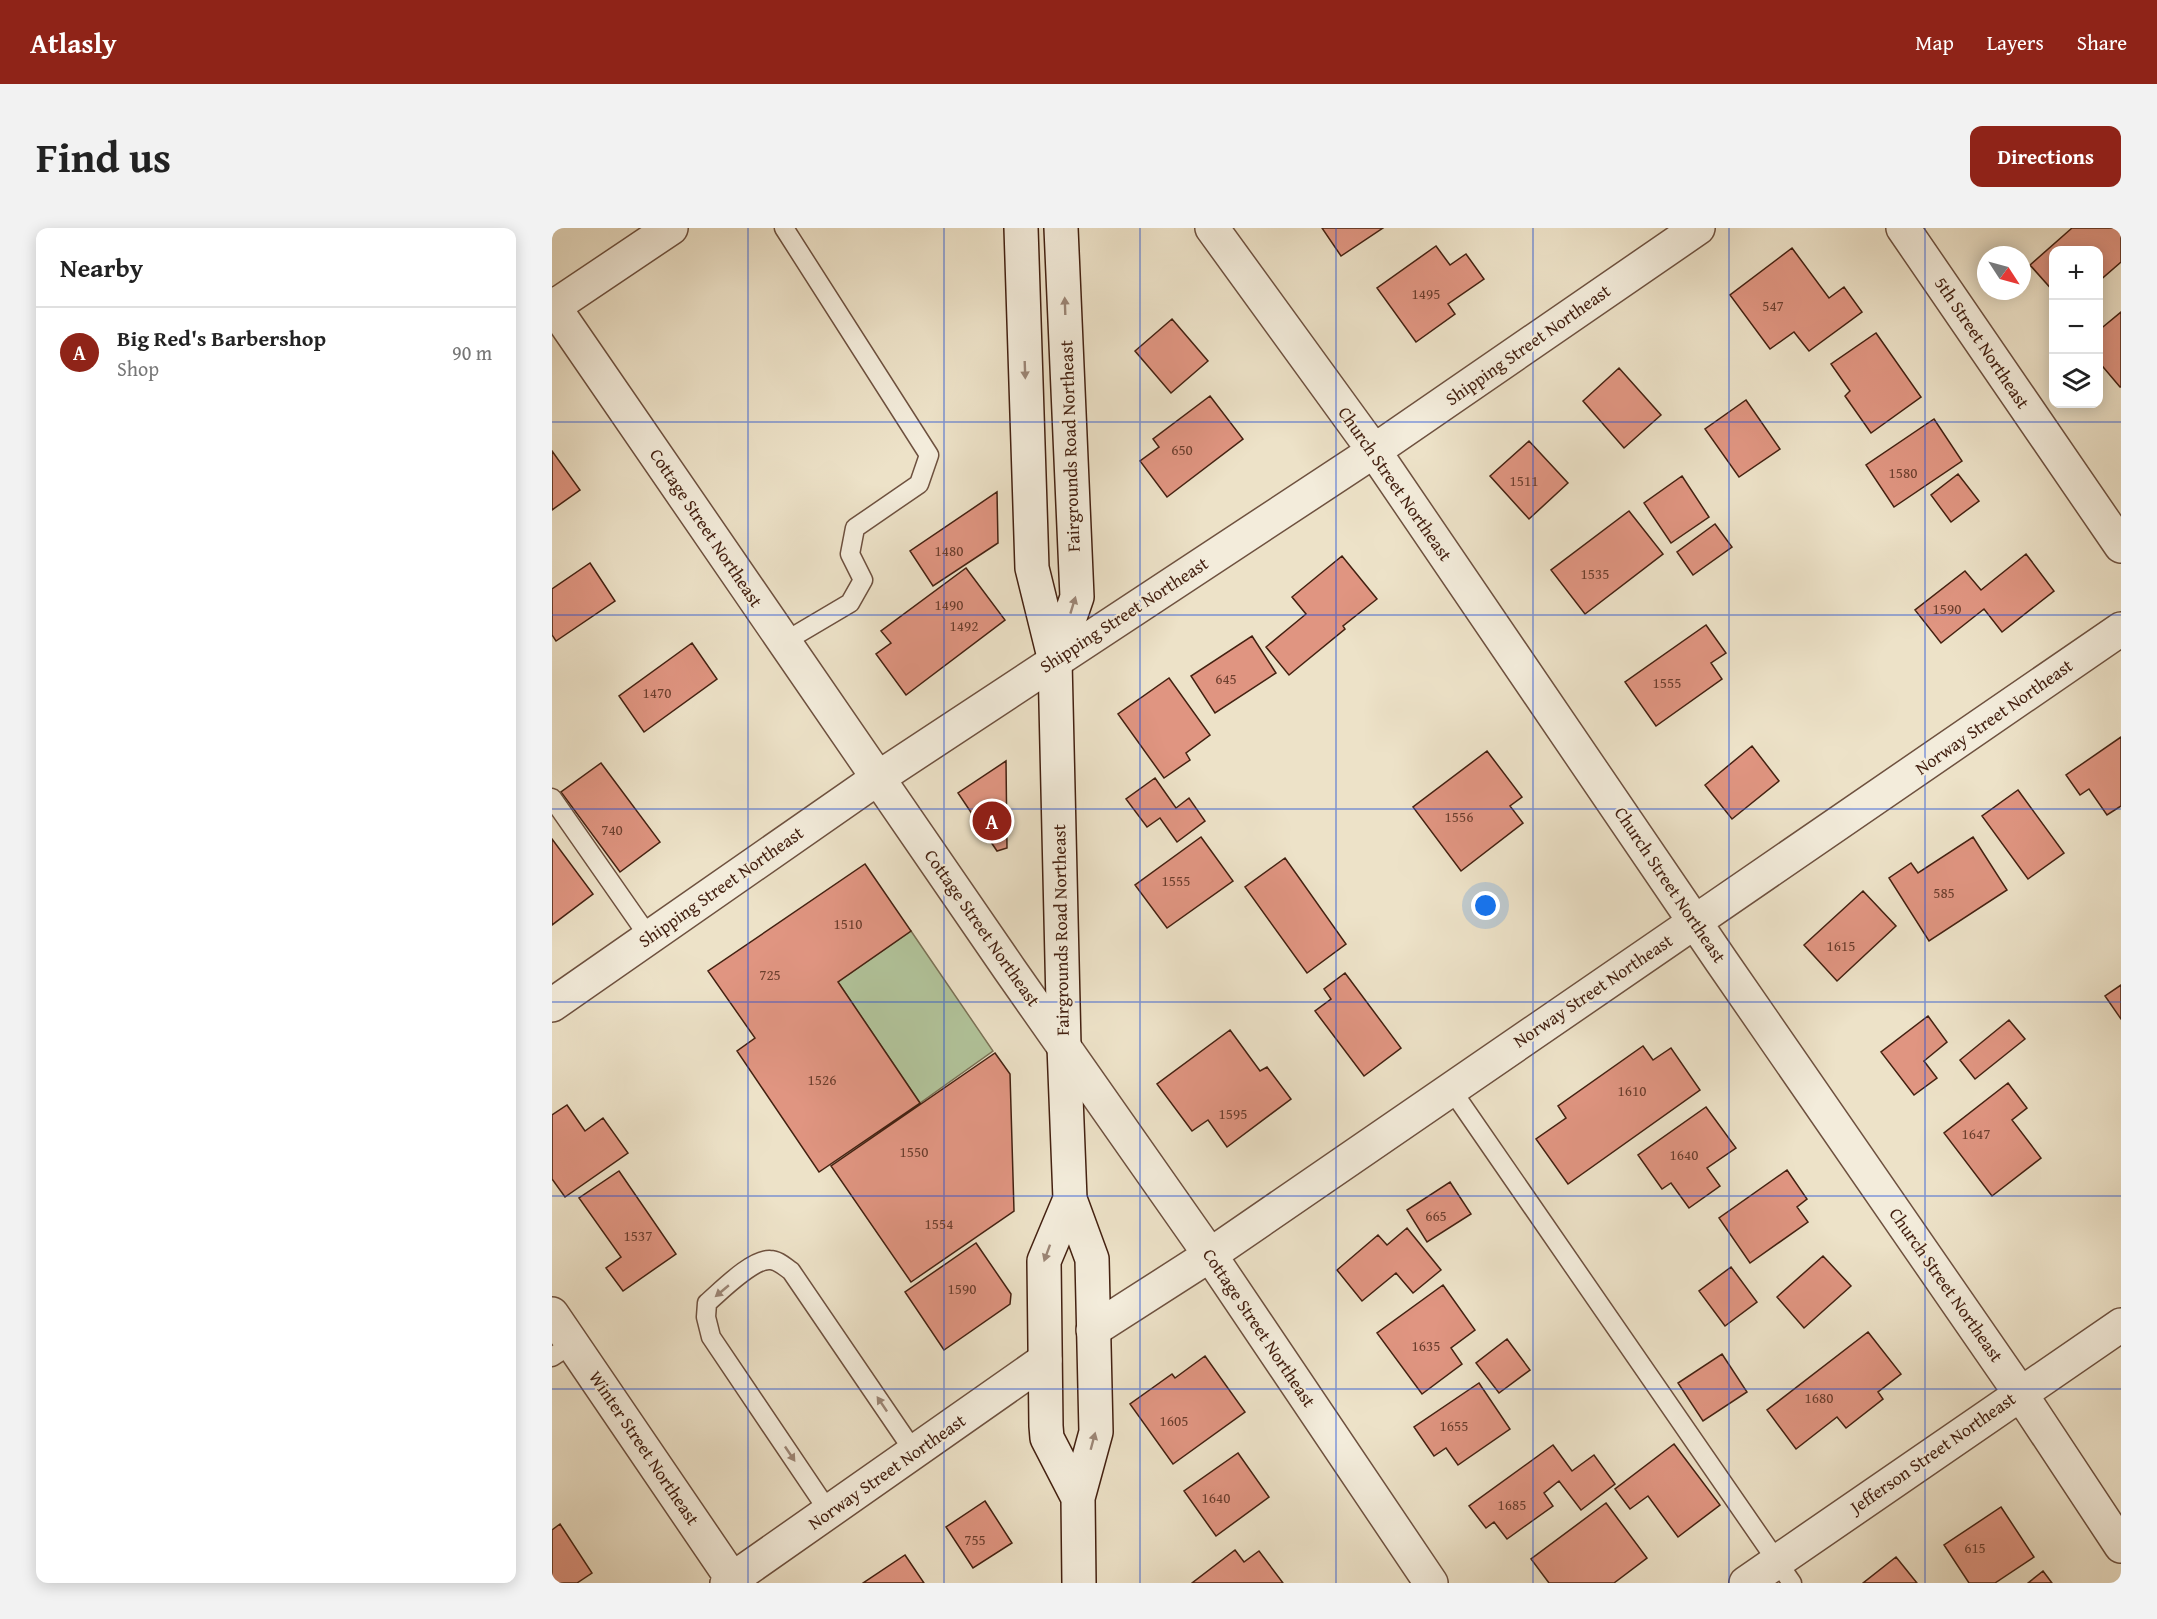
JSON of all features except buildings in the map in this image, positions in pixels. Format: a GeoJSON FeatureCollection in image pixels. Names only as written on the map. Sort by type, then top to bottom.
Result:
{"type":"FeatureCollection","features":[{"type":"Feature","properties":{"kind":"street"},"geometry":{"type":"LineString","coordinates":[[553,306],[671,228]]}},
{"type":"Feature","properties":{"kind":"street","name":"Fairgrounds Road Northeast"},"geometry":{"type":"LineString","coordinates":[[1021,228],[1032,568],[1055,661],[1070,1199],[1092,1259],[1096,1432],[1078,1498],[1079,1583]]}},
{"type":"Feature","properties":{"kind":"street","name":"Fairgrounds Road Northeast"},"geometry":{"type":"LineString","coordinates":[[1055,661],[1077,597],[1061,228]]}},
{"type":"Feature","properties":{"kind":"street","name":"Church Street Northeast"},"geometry":{"type":"LineString","coordinates":[[1212,228],[1374,451],[2020,1393],[2121,1546]]}},
{"type":"Feature","properties":{"kind":"street","name":"Shipping Street Northeast"},"geometry":{"type":"LineString","coordinates":[[552,1005],[878,778],[1374,451],[1698,228]]}},
{"type":"Feature","properties":{"kind":"street","name":"5th Street Northeast"},"geometry":{"type":"LineString","coordinates":[[1903,228],[2121,546]]}},
{"type":"Feature","properties":{"kind":"street","name":"Cottage Street Northeast"},"geometry":{"type":"LineString","coordinates":[[553,306],[1210,1255],[1431,1583]]}},
{"type":"Feature","properties":{"kind":"street","name":"Norway Street Northeast"},"geometry":{"type":"LineString","coordinates":[[1093,1330],[1210,1255],[2121,629]]}},
{"type":"Feature","properties":{"kind":"street","name":"Fairgrounds Road Northeast"},"geometry":{"type":"LineString","coordinates":[[1070,1199],[1044,1261],[1047,1438],[1078,1498]]}},
{"type":"Feature","properties":{"kind":"street","name":"Winter Street Northeast"},"geometry":{"type":"LineString","coordinates":[[552,1314],[562,1351],[732,1582]]}},
{"type":"Feature","properties":{"kind":"street","name":"Jefferson Street Northeast"},"geometry":{"type":"LineString","coordinates":[[1746,1583],[1784,1572],[2020,1393],[2121,1325]]}},
{"type":"Feature","properties":{"kind":"street","name":"Norway Street Northeast"},"geometry":{"type":"LineString","coordinates":[[732,1582],[1045,1360]]}},
{"type":"Feature","properties":{"kind":"lane"},"geometry":{"type":"LineString","coordinates":[[784,228],[929,454],[919,484],[855,528],[850,554],[863,580],[850,603],[784,642]]}},
{"type":"Feature","properties":{"kind":"lane"},"geometry":{"type":"LineString","coordinates":[[552,798],[649,938]]}},
{"type":"Feature","properties":{"kind":"lane"},"geometry":{"type":"LineString","coordinates":[[1451,1089],[1784,1572]]}},
{"type":"Feature","properties":{"kind":"lane"},"geometry":{"type":"LineString","coordinates":[[829,1512],[711,1337],[706,1317],[707,1303],[755,1263],[770,1259],[791,1271],[915,1453]]}},
{"type":"Feature","properties":{"kind":"green space"},"geometry":{"type":"Polygon","coordinates":[[[911,931],[993,1051],[920,1103],[838,982],[911,931]]]}},
{"type":"Feature","properties":{"kind":"place","name":"Big Red's Barbershop"},"geometry":{"type":"Point","coordinates":[992,821]}}]}
